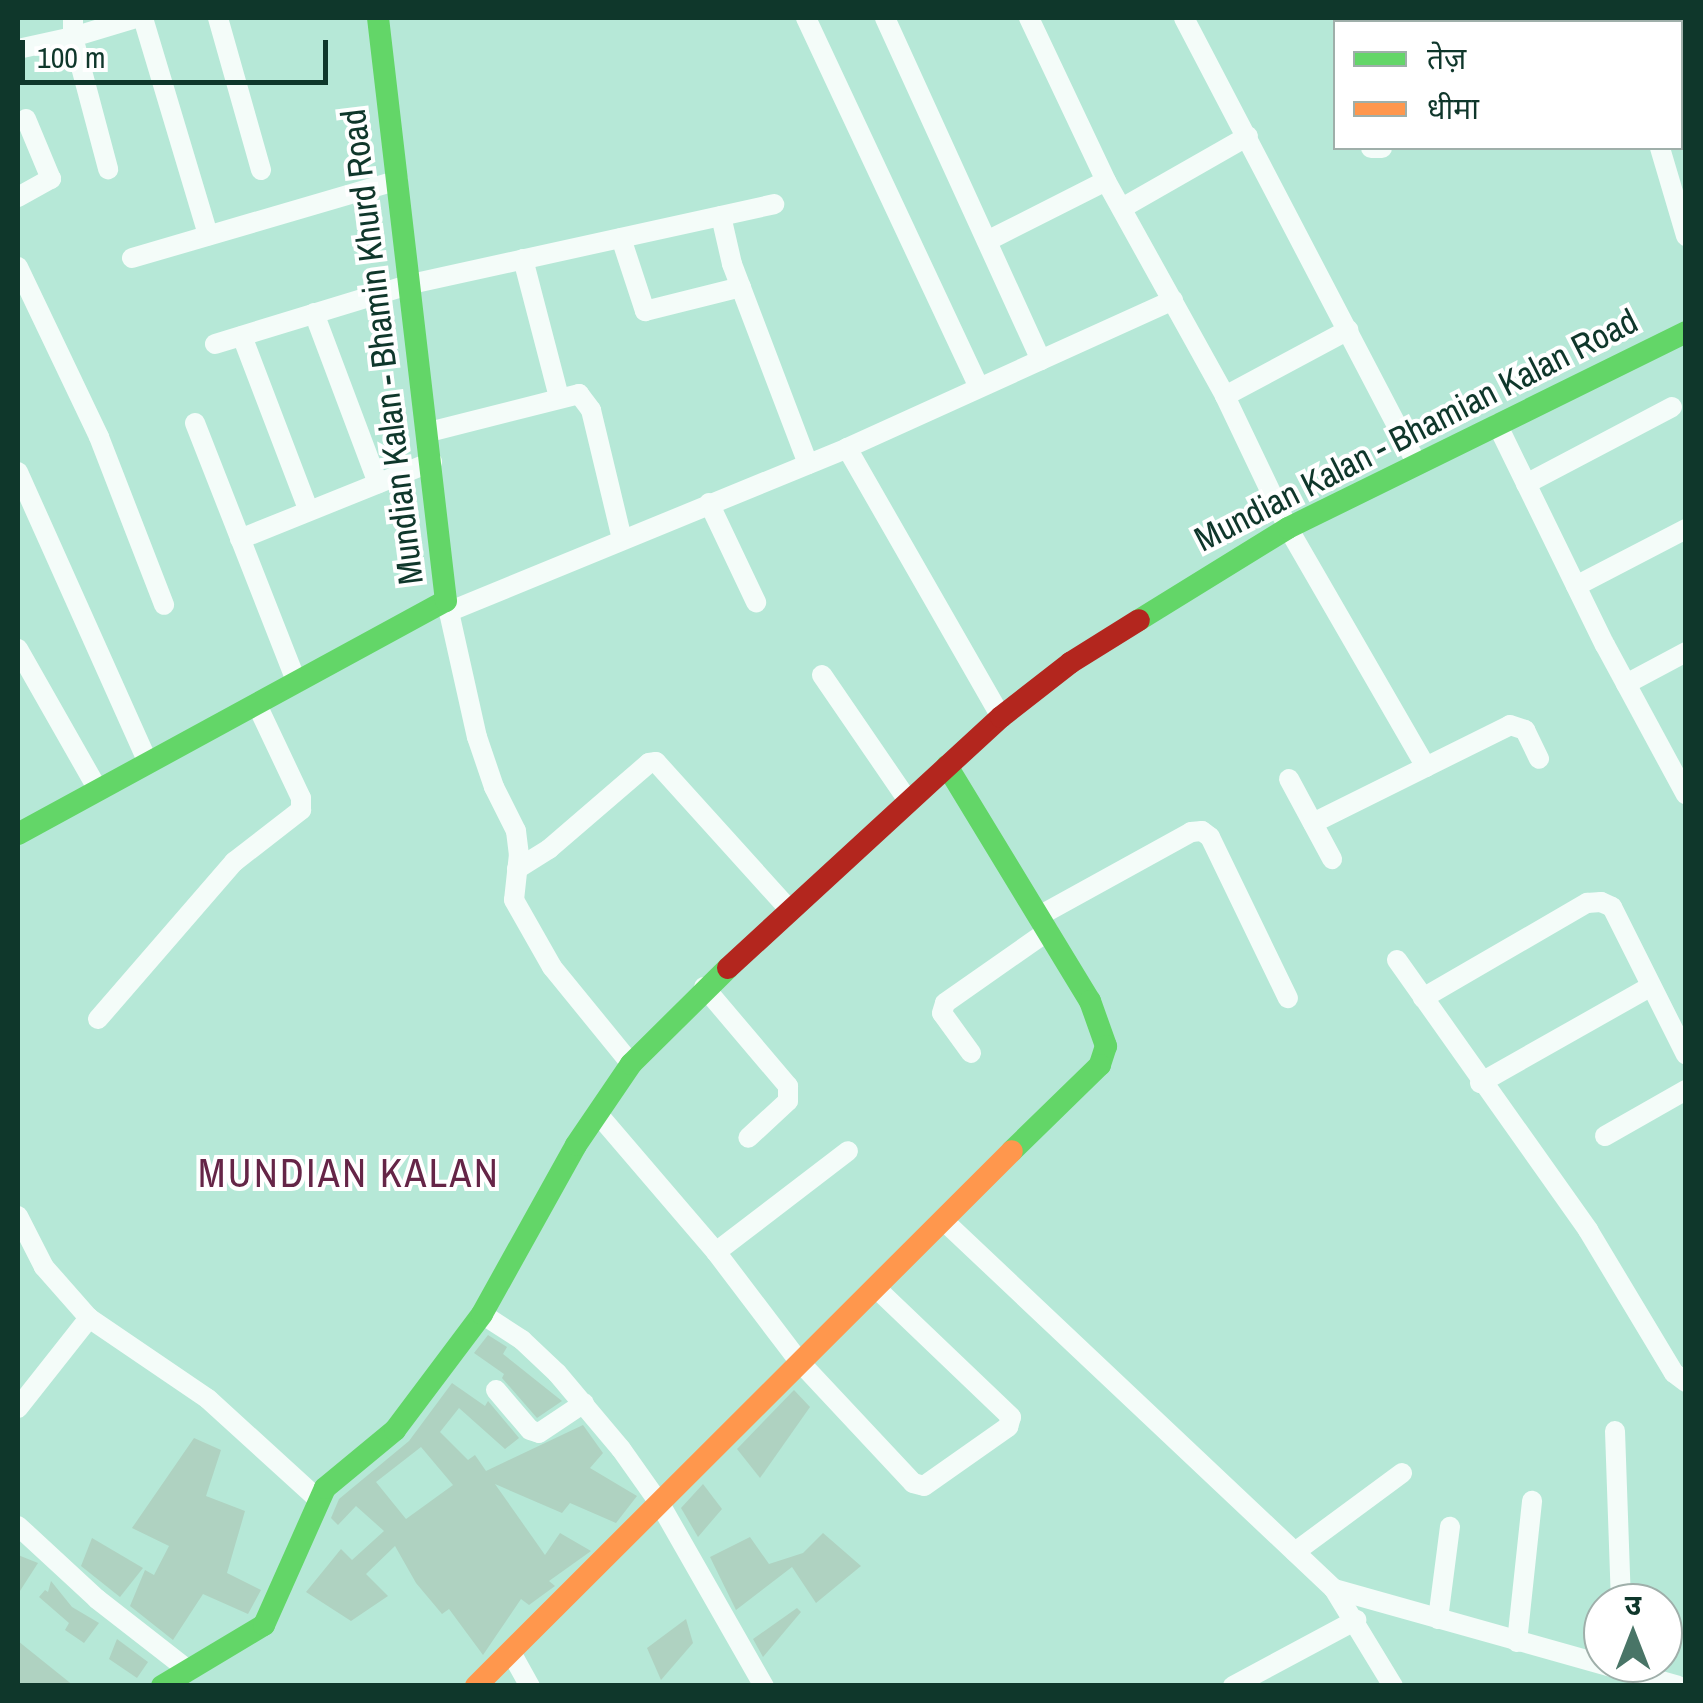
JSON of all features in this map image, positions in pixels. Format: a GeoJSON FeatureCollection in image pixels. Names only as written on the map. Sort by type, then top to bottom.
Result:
{"type":"FeatureCollection","features":[{"type":"Feature","properties":{"kind":"street"},"geometry":{"type":"LineString","coordinates":[[18,49],[73,27],[140,18],[208,236]]}},
{"type":"Feature","properties":{"kind":"street"},"geometry":{"type":"LineString","coordinates":[[218,18],[261,170]]}},
{"type":"Feature","properties":{"kind":"street","name":"Mundian Kalan - Bhamin Khurd Road"},"geometry":{"type":"LineString","coordinates":[[18,834],[447,606],[378,18]]}},
{"type":"Feature","properties":{"kind":"street"},"geometry":{"type":"LineString","coordinates":[[806,18],[980,388]]}},
{"type":"Feature","properties":{"kind":"street"},"geometry":{"type":"LineString","coordinates":[[885,18],[1041,360]]}},
{"type":"Feature","properties":{"kind":"street"},"geometry":{"type":"LineString","coordinates":[[1028,18],[1106,181],[1225,396],[1288,528],[1426,766]]}},
{"type":"Feature","properties":{"kind":"street"},"geometry":{"type":"LineString","coordinates":[[1184,18],[1417,464]]}},
{"type":"Feature","properties":{"kind":"street"},"geometry":{"type":"LineString","coordinates":[[73,27],[108,169]]}},
{"type":"Feature","properties":{"kind":"street"},"geometry":{"type":"LineString","coordinates":[[18,197],[52,179],[26,119]]}},
{"type":"Feature","properties":{"kind":"street"},"geometry":{"type":"LineString","coordinates":[[1122,208],[1248,136]]}},
{"type":"Feature","properties":{"kind":"street"},"geometry":{"type":"LineString","coordinates":[[1661,150],[1685,235]]}},
{"type":"Feature","properties":{"kind":"street"},"geometry":{"type":"LineString","coordinates":[[132,258],[398,180]]}},
{"type":"Feature","properties":{"kind":"street"},"geometry":{"type":"LineString","coordinates":[[987,241],[1106,181]]}},
{"type":"Feature","properties":{"kind":"street"},"geometry":{"type":"LineString","coordinates":[[215,344],[411,284],[774,204]]}},
{"type":"Feature","properties":{"kind":"street"},"geometry":{"type":"LineString","coordinates":[[721,216],[740,287],[808,464]]}},
{"type":"Feature","properties":{"kind":"street"},"geometry":{"type":"LineString","coordinates":[[621,238],[645,311],[740,287]]}},
{"type":"Feature","properties":{"kind":"street"},"geometry":{"type":"LineString","coordinates":[[523,259],[559,396]]}},
{"type":"Feature","properties":{"kind":"street"},"geometry":{"type":"LineString","coordinates":[[18,267],[99,438],[164,605]]}},
{"type":"Feature","properties":{"kind":"street"},"geometry":{"type":"LineString","coordinates":[[631,1064],[552,967],[514,900],[516,831],[494,787],[477,737],[447,606],[847,448],[1173,300]]}},
{"type":"Feature","properties":{"kind":"street"},"geometry":{"type":"LineString","coordinates":[[314,314],[378,483]]}},
{"type":"Feature","properties":{"kind":"street"},"geometry":{"type":"LineString","coordinates":[[1225,396],[1348,330]]}},
{"type":"Feature","properties":{"kind":"street","name":"Mundian Kalan - Bhamian Kalan Road"},"geometry":{"type":"LineString","coordinates":[[318,1499],[330,1482],[395,1430],[482,1314],[597,1112],[631,1064],[704,987],[788,908],[1002,717],[1070,663],[1288,528],[1686,332]]}},
{"type":"Feature","properties":{"kind":"street"},"geometry":{"type":"LineString","coordinates":[[242,336],[310,511]]}},
{"type":"Feature","properties":{"kind":"street"},"geometry":{"type":"LineString","coordinates":[[429,432],[579,394],[590,410],[622,539]]}},
{"type":"Feature","properties":{"kind":"street"},"geometry":{"type":"LineString","coordinates":[[1526,484],[1672,407]]}},
{"type":"Feature","properties":{"kind":"street"},"geometry":{"type":"LineString","coordinates":[[194,423],[297,684]]}},
{"type":"Feature","properties":{"kind":"street"},"geometry":{"type":"LineString","coordinates":[[1497,424],[1626,684],[1684,787]]}},
{"type":"Feature","properties":{"kind":"street"},"geometry":{"type":"LineString","coordinates":[[847,448],[1002,717]]}},
{"type":"Feature","properties":{"kind":"street"},"geometry":{"type":"LineString","coordinates":[[240,539],[432,462]]}},
{"type":"Feature","properties":{"kind":"street"},"geometry":{"type":"LineString","coordinates":[[18,472],[148,763]]}},
{"type":"Feature","properties":{"kind":"street"},"geometry":{"type":"LineString","coordinates":[[710,502],[756,602]]}},
{"type":"Feature","properties":{"kind":"street"},"geometry":{"type":"LineString","coordinates":[[1576,586],[1686,529]]}},
{"type":"Feature","properties":{"kind":"street"},"geometry":{"type":"LineString","coordinates":[[18,649],[98,790]]}},
{"type":"Feature","properties":{"kind":"street"},"geometry":{"type":"LineString","coordinates":[[1626,684],[1686,652]]}},
{"type":"Feature","properties":{"kind":"street"},"geometry":{"type":"LineString","coordinates":[[822,675],[908,802]]}},
{"type":"Feature","properties":{"kind":"street"},"geometry":{"type":"LineString","coordinates":[[98,1019],[234,862],[300,810],[301,798],[257,705]]}},
{"type":"Feature","properties":{"kind":"street"},"geometry":{"type":"LineString","coordinates":[[1312,823],[1510,725],[1524,730],[1539,759]]}},
{"type":"Feature","properties":{"kind":"street"},"geometry":{"type":"LineString","coordinates":[[517,869],[550,849],[649,763],[656,762],[788,908]]}},
{"type":"Feature","properties":{"kind":"street"},"geometry":{"type":"LineString","coordinates":[[476,1686],[512,1654],[798,1360],[1100,1065],[1106,1046],[1101,1024],[948,766]]}},
{"type":"Feature","properties":{"kind":"street"},"geometry":{"type":"LineString","coordinates":[[1289,779],[1332,859]]}},
{"type":"Feature","properties":{"kind":"street"},"geometry":{"type":"LineString","coordinates":[[972,1053],[942,1013],[945,1003],[1043,923],[1191,832],[1202,831],[1210,837],[1288,998]]}},
{"type":"Feature","properties":{"kind":"street"},"geometry":{"type":"LineString","coordinates":[[1423,998],[1588,903],[1601,902],[1612,907],[1686,1055]]}},
{"type":"Feature","properties":{"kind":"street"},"geometry":{"type":"LineString","coordinates":[[1397,960],[1480,1083],[1588,1230],[1668,1364],[1686,1382]]}},
{"type":"Feature","properties":{"kind":"street"},"geometry":{"type":"LineString","coordinates":[[704,987],[788,1086],[788,1101],[748,1138]]}},
{"type":"Feature","properties":{"kind":"street"},"geometry":{"type":"LineString","coordinates":[[1480,1083],[1650,987]]}},
{"type":"Feature","properties":{"kind":"street"},"geometry":{"type":"LineString","coordinates":[[1605,1136],[1686,1090]]}},
{"type":"Feature","properties":{"kind":"street"},"geometry":{"type":"LineString","coordinates":[[597,1112],[716,1252],[798,1360],[913,1483],[933,1483],[1008,1427],[1010,1411],[875,1287]]}},
{"type":"Feature","properties":{"kind":"street"},"geometry":{"type":"LineString","coordinates":[[716,1252],[848,1151]]}},
{"type":"Feature","properties":{"kind":"street"},"geometry":{"type":"LineString","coordinates":[[18,1216],[44,1267],[90,1318],[208,1400],[318,1499],[264,1625],[163,1684]]}},
{"type":"Feature","properties":{"kind":"street"},"geometry":{"type":"LineString","coordinates":[[943,1220],[1334,1589],[1392,1686]]}},
{"type":"Feature","properties":{"kind":"street"},"geometry":{"type":"LineString","coordinates":[[482,1314],[522,1340],[584,1403],[660,1504],[764,1686]]}},
{"type":"Feature","properties":{"kind":"street"},"geometry":{"type":"LineString","coordinates":[[18,1408],[90,1318]]}},
{"type":"Feature","properties":{"kind":"street"},"geometry":{"type":"LineString","coordinates":[[496,1390],[530,1430],[538,1433],[584,1403]]}},
{"type":"Feature","properties":{"kind":"street"},"geometry":{"type":"LineString","coordinates":[[1615,1431],[1620,1583]]}},
{"type":"Feature","properties":{"kind":"street"},"geometry":{"type":"LineString","coordinates":[[1295,1552],[1402,1473]]}},
{"type":"Feature","properties":{"kind":"street"},"geometry":{"type":"LineString","coordinates":[[1517,1642],[1532,1501]]}},
{"type":"Feature","properties":{"kind":"street"},"geometry":{"type":"LineString","coordinates":[[18,1526],[97,1599],[187,1669]]}},
{"type":"Feature","properties":{"kind":"street"},"geometry":{"type":"LineString","coordinates":[[1438,1619],[1450,1527]]}},
{"type":"Feature","properties":{"kind":"street"},"geometry":{"type":"LineString","coordinates":[[1334,1589],[1583,1658]]}},
{"type":"Feature","properties":{"kind":"street"},"geometry":{"type":"LineString","coordinates":[[1233,1686],[1356,1620]]}},
{"type":"Feature","properties":{"kind":"street"},"geometry":{"type":"LineString","coordinates":[[512,1654],[530,1686]]}},
{"type":"Feature","properties":{"kind":"building"},"geometry":{"type":"Polygon","coordinates":[[[488,1335],[507,1347],[503,1354],[562,1401],[537,1418],[502,1378],[504,1374],[474,1353],[488,1335]]]}},
{"type":"Feature","properties":{"kind":"building"},"geometry":{"type":"Polygon","coordinates":[[[452,1383],[485,1406],[488,1401],[519,1438],[505,1449],[459,1408],[440,1432],[468,1460],[475,1455],[486,1471],[583,1425],[603,1453],[590,1468],[637,1496],[616,1523],[570,1503],[562,1513],[495,1484],[545,1555],[560,1533],[591,1551],[549,1581],[555,1586],[529,1605],[521,1599],[483,1655],[449,1609],[442,1614],[416,1583],[395,1546],[366,1574],[388,1596],[351,1621],[306,1592],[341,1549],[352,1560],[384,1531],[356,1506],[338,1525],[331,1518],[339,1499],[409,1441],[452,1383]],[[421,1447],[376,1482],[406,1519],[453,1485],[421,1447]]]}},
{"type":"Feature","properties":{"kind":"building"},"geometry":{"type":"Polygon","coordinates":[[[794,1390],[810,1407],[760,1478],[737,1449],[794,1390]]]}},
{"type":"Feature","properties":{"kind":"building"},"geometry":{"type":"Polygon","coordinates":[[[194,1438],[221,1450],[206,1496],[245,1511],[227,1573],[261,1590],[248,1614],[203,1594],[173,1640],[130,1606],[145,1570],[154,1575],[169,1546],[132,1528],[194,1438]]]}},
{"type":"Feature","properties":{"kind":"building"},"geometry":{"type":"Polygon","coordinates":[[[703,1484],[722,1509],[698,1537],[681,1508],[703,1484]]]}},
{"type":"Feature","properties":{"kind":"building"},"geometry":{"type":"Polygon","coordinates":[[[823,1533],[861,1566],[816,1603],[792,1567],[736,1610],[710,1557],[750,1537],[769,1564],[803,1553],[823,1533]]]}},
{"type":"Feature","properties":{"kind":"building"},"geometry":{"type":"Polygon","coordinates":[[[92,1538],[143,1568],[120,1597],[81,1566],[92,1538]]]}},
{"type":"Feature","properties":{"kind":"building"},"geometry":{"type":"Polygon","coordinates":[[[18,1555],[38,1563],[18,1594],[18,1555]]]}},
{"type":"Feature","properties":{"kind":"building"},"geometry":{"type":"Polygon","coordinates":[[[51,1581],[72,1607],[99,1623],[84,1643],[65,1630],[69,1623],[39,1597],[45,1590],[48,1592],[51,1581]]]}},
{"type":"Feature","properties":{"kind":"building"},"geometry":{"type":"Polygon","coordinates":[[[797,1608],[801,1612],[763,1657],[753,1639],[797,1608]]]}},
{"type":"Feature","properties":{"kind":"building"},"geometry":{"type":"Polygon","coordinates":[[[686,1619],[693,1643],[661,1680],[647,1648],[686,1619]]]}},
{"type":"Feature","properties":{"kind":"building"},"geometry":{"type":"Polygon","coordinates":[[[117,1639],[148,1662],[137,1678],[109,1659],[117,1639]]]}},
{"type":"Feature","properties":{"kind":"building"},"geometry":{"type":"Polygon","coordinates":[[[18,1641],[74,1686],[18,1686],[18,1641]]]}},
{"type":"Feature","properties":{"kind":"traffic: fast"},"geometry":{"type":"LineString","coordinates":[[18,834],[446,601],[378,18]]}},
{"type":"Feature","properties":{"kind":"traffic: fast"},"geometry":{"type":"LineString","coordinates":[[1139,620],[1288,528],[1686,332]]}},
{"type":"Feature","properties":{"kind":"traffic: fast"},"geometry":{"type":"LineString","coordinates":[[947,766],[1090,1001],[1106,1046],[1100,1065],[1012,1151]]}},
{"type":"Feature","properties":{"kind":"traffic: fast"},"geometry":{"type":"LineString","coordinates":[[162,1686],[264,1625],[325,1488],[395,1430],[482,1314],[576,1145],[631,1064],[728,968]]}},
{"type":"Feature","properties":{"kind":"traffic: slow"},"geometry":{"type":"LineString","coordinates":[[476,1686],[1012,1151]]}},
{"type":"Feature","properties":{"kind":"traffic: jam"},"geometry":{"type":"LineString","coordinates":[[728,968],[1001,717],[1070,663],[1139,620]]}},
{"type":"Feature","properties":{"kind":"district","name":"MUNDIAN KALAN"},"geometry":{"type":"Point","coordinates":[349,1173]}}]}
